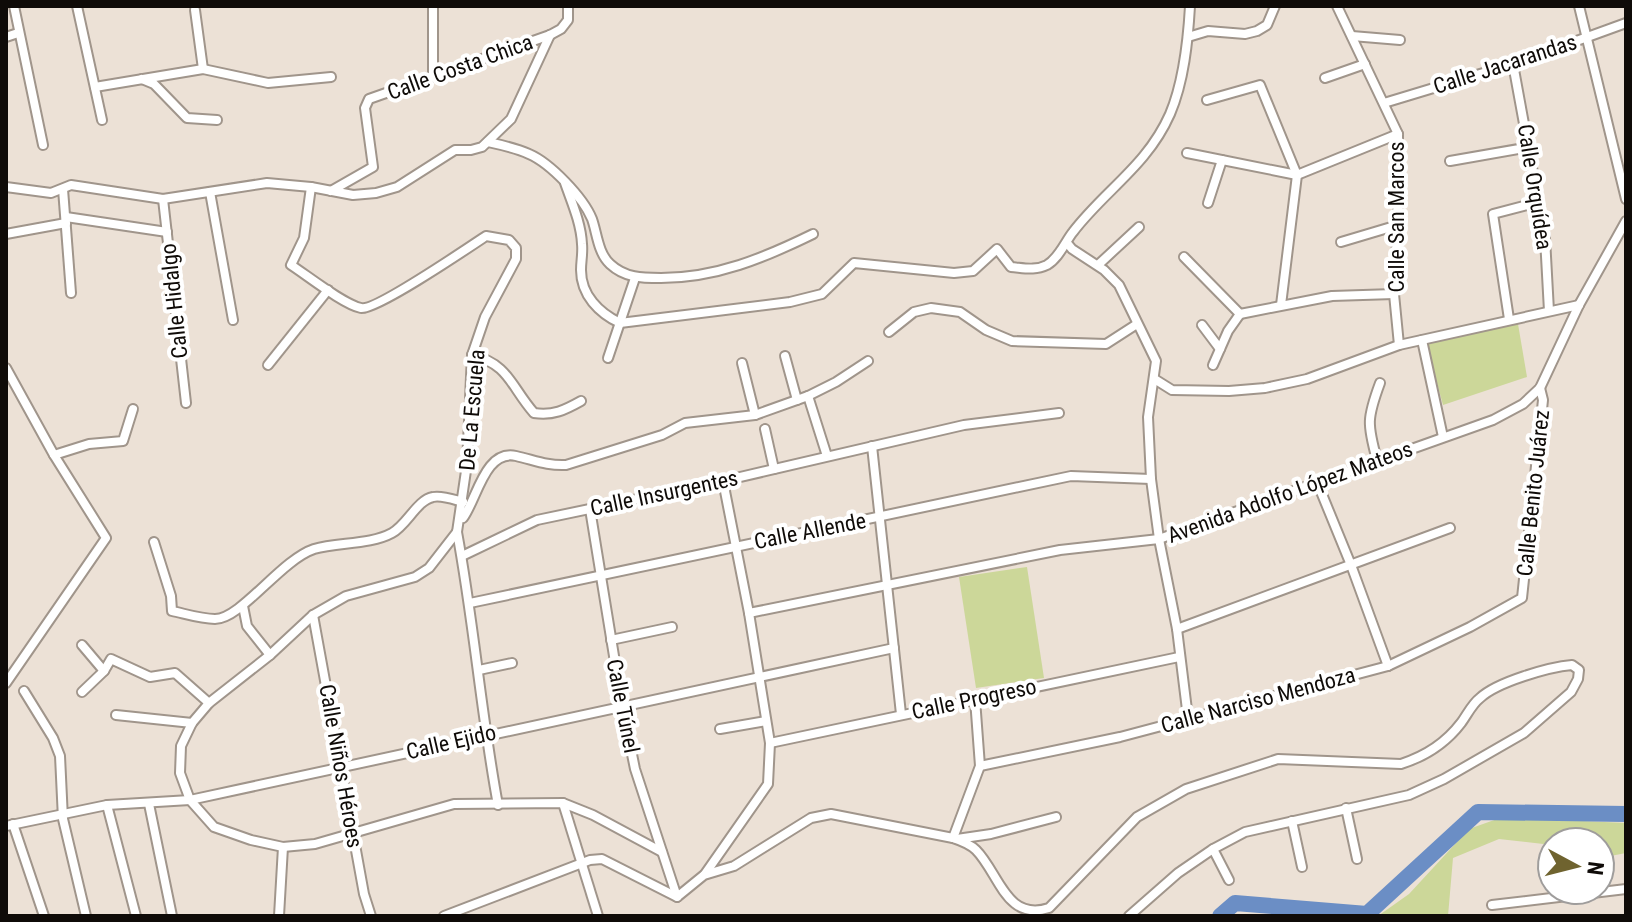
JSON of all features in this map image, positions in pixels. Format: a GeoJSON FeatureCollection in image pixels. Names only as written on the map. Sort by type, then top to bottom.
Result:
{"type":"FeatureCollection","features":[{"type":"Feature","properties":{"kind":"street"},"geometry":{"type":"LineString","coordinates":[[14,6],[43,145]]}},
{"type":"Feature","properties":{"kind":"street"},"geometry":{"type":"LineString","coordinates":[[77,6],[102,120]]}},
{"type":"Feature","properties":{"kind":"street"},"geometry":{"type":"LineString","coordinates":[[433,6],[433,75]]}},
{"type":"Feature","properties":{"kind":"street","name":"Calle Costa Chica"},"geometry":{"type":"LineString","coordinates":[[330,192],[373,167],[365,108],[369,99],[550,35],[561,29],[568,20],[568,6]]}},
{"type":"Feature","properties":{"kind":"street"},"geometry":{"type":"LineString","coordinates":[[565,183],[580,227],[583,246],[581,274],[588,297],[607,316],[620,323],[790,302],[822,294],[854,263],[942,273],[973,271],[997,249],[1011,267],[1034,269],[1050,264],[1072,233],[1140,163],[1170,115],[1188,37],[1190,6]]}},
{"type":"Feature","properties":{"kind":"street"},"geometry":{"type":"LineString","coordinates":[[1188,37],[1208,31],[1245,34],[1257,31],[1267,25],[1275,6]]}},
{"type":"Feature","properties":{"kind":"street","name":"Calle San Marcos"},"geometry":{"type":"LineString","coordinates":[[1337,6],[1398,134],[1394,294],[1399,345]]}},
{"type":"Feature","properties":{"kind":"street"},"geometry":{"type":"LineString","coordinates":[[1579,6],[1626,199]]}},
{"type":"Feature","properties":{"kind":"street"},"geometry":{"type":"LineString","coordinates":[[195,10],[203,69]]}},
{"type":"Feature","properties":{"kind":"street","name":"Calle Jacarandas"},"geometry":{"type":"LineString","coordinates":[[1384,103],[1513,64],[1626,23]]}},
{"type":"Feature","properties":{"kind":"street"},"geometry":{"type":"LineString","coordinates":[[6,37],[18,33]]}},
{"type":"Feature","properties":{"kind":"street"},"geometry":{"type":"LineString","coordinates":[[6,187],[51,193],[71,185],[163,199],[267,183],[353,195],[397,187],[455,150],[477,149],[488,142],[511,119],[550,35]]}},
{"type":"Feature","properties":{"kind":"street"},"geometry":{"type":"LineString","coordinates":[[1352,36],[1400,40]]}},
{"type":"Feature","properties":{"kind":"street"},"geometry":{"type":"LineString","coordinates":[[1325,78],[1365,64]]}},
{"type":"Feature","properties":{"kind":"street","name":"Calle Orquídea"},"geometry":{"type":"LineString","coordinates":[[1513,64],[1545,238],[1549,311]]}},
{"type":"Feature","properties":{"kind":"street"},"geometry":{"type":"LineString","coordinates":[[95,87],[203,69],[268,83],[331,77]]}},
{"type":"Feature","properties":{"kind":"street"},"geometry":{"type":"LineString","coordinates":[[142,79],[154,84],[187,118],[217,120]]}},
{"type":"Feature","properties":{"kind":"street"},"geometry":{"type":"LineString","coordinates":[[1207,100],[1260,85],[1297,175],[1281,305]]}},
{"type":"Feature","properties":{"kind":"street"},"geometry":{"type":"LineString","coordinates":[[1187,153],[1297,175],[1398,134]]}},
{"type":"Feature","properties":{"kind":"street"},"geometry":{"type":"LineString","coordinates":[[488,142],[532,155],[565,183],[587,209],[603,256],[611,265],[635,278],[691,278],[730,269],[773,254],[813,234]]}},
{"type":"Feature","properties":{"kind":"street"},"geometry":{"type":"LineString","coordinates":[[1450,161],[1530,147]]}},
{"type":"Feature","properties":{"kind":"street"},"geometry":{"type":"LineString","coordinates":[[1208,203],[1222,160]]}},
{"type":"Feature","properties":{"kind":"street"},"geometry":{"type":"LineString","coordinates":[[268,365],[328,290],[291,265],[304,238],[311,187]]}},
{"type":"Feature","properties":{"kind":"street"},"geometry":{"type":"LineString","coordinates":[[63,189],[71,293]]}},
{"type":"Feature","properties":{"kind":"street"},"geometry":{"type":"LineString","coordinates":[[210,192],[233,320]]}},
{"type":"Feature","properties":{"kind":"street","name":"Calle Hidalgo"},"geometry":{"type":"LineString","coordinates":[[163,199],[186,403]]}},
{"type":"Feature","properties":{"kind":"street"},"geometry":{"type":"LineString","coordinates":[[1509,319],[1493,214],[1539,202]]}},
{"type":"Feature","properties":{"kind":"street"},"geometry":{"type":"LineString","coordinates":[[6,234],[66,220],[167,232]]}},
{"type":"Feature","properties":{"kind":"street","name":"Avenida Adolfo López Mateos"},"geometry":{"type":"LineString","coordinates":[[749,613],[1060,550],[1159,539],[1493,420],[1523,404],[1540,388],[1579,305],[1626,221]]}},
{"type":"Feature","properties":{"kind":"street"},"geometry":{"type":"LineString","coordinates":[[1341,242],[1398,225]]}},
{"type":"Feature","properties":{"kind":"street"},"geometry":{"type":"LineString","coordinates":[[1098,265],[1139,227]]}},
{"type":"Feature","properties":{"kind":"street","name":"De La Escuela"},"geometry":{"type":"LineString","coordinates":[[328,290],[355,306],[368,308],[486,236],[509,240],[516,248],[516,259],[485,317],[472,355],[459,527]]}},
{"type":"Feature","properties":{"kind":"street"},"geometry":{"type":"LineString","coordinates":[[1067,243],[1119,285],[1156,361],[1156,380],[1148,417],[1151,479],[1177,629],[1188,718]]}},
{"type":"Feature","properties":{"kind":"street"},"geometry":{"type":"LineString","coordinates":[[1184,257],[1240,314]]}},
{"type":"Feature","properties":{"kind":"street"},"geometry":{"type":"LineString","coordinates":[[608,358],[635,278]]}},
{"type":"Feature","properties":{"kind":"street"},"geometry":{"type":"LineString","coordinates":[[1213,365],[1228,331],[1240,314],[1332,296],[1394,294]]}},
{"type":"Feature","properties":{"kind":"street"},"geometry":{"type":"LineString","coordinates":[[1156,380],[1172,390],[1265,388],[1307,379],[1399,345],[1579,305]]}},
{"type":"Feature","properties":{"kind":"street"},"geometry":{"type":"LineString","coordinates":[[889,332],[914,312],[931,308],[960,312],[986,330],[1012,341],[1106,344],[1137,324]]}},
{"type":"Feature","properties":{"kind":"street"},"geometry":{"type":"LineString","coordinates":[[1202,325],[1220,349]]}},
{"type":"Feature","properties":{"kind":"street"},"geometry":{"type":"LineString","coordinates":[[1422,340],[1443,437]]}},
{"type":"Feature","properties":{"kind":"street"},"geometry":{"type":"LineString","coordinates":[[472,355],[490,359],[502,369],[534,413],[558,413],[581,401]]}},
{"type":"Feature","properties":{"kind":"street"},"geometry":{"type":"LineString","coordinates":[[785,356],[797,400]]}},
{"type":"Feature","properties":{"kind":"street"},"geometry":{"type":"LineString","coordinates":[[662,852],[593,815],[563,803],[454,804],[315,844],[283,847],[251,840],[214,827],[190,800],[180,773],[181,746],[192,723],[209,703],[270,655],[313,615],[346,596],[415,577],[429,568],[459,527],[489,468],[499,458],[512,455],[549,466],[566,465],[662,435],[685,423],[755,415],[808,396],[868,361]]}},
{"type":"Feature","properties":{"kind":"street"},"geometry":{"type":"LineString","coordinates":[[742,363],[755,415]]}},
{"type":"Feature","properties":{"kind":"street"},"geometry":{"type":"LineString","coordinates":[[6,368],[54,455],[106,538],[6,683]]}},
{"type":"Feature","properties":{"kind":"street"},"geometry":{"type":"LineString","coordinates":[[1377,460],[1368,430],[1368,415],[1380,383]]}},
{"type":"Feature","properties":{"kind":"street","name":"Calle Benito Juárez"},"geometry":{"type":"LineString","coordinates":[[1522,598],[1543,400],[1540,388]]}},
{"type":"Feature","properties":{"kind":"street"},"geometry":{"type":"LineString","coordinates":[[808,396],[827,456]]}},
{"type":"Feature","properties":{"kind":"street"},"geometry":{"type":"LineString","coordinates":[[54,455],[89,444],[123,441],[133,409]]}},
{"type":"Feature","properties":{"kind":"street","name":"Calle Insurgentes"},"geometry":{"type":"LineString","coordinates":[[462,556],[537,520],[964,425],[1059,413]]}},
{"type":"Feature","properties":{"kind":"street"},"geometry":{"type":"LineString","coordinates":[[765,429],[774,469]]}},
{"type":"Feature","properties":{"kind":"street"},"geometry":{"type":"LineString","coordinates":[[872,446],[901,714]]}},
{"type":"Feature","properties":{"kind":"street","name":"Calle Allende"},"geometry":{"type":"LineString","coordinates":[[470,603],[1071,476],[1151,479]]}},
{"type":"Feature","properties":{"kind":"street"},"geometry":{"type":"LineString","coordinates":[[444,916],[580,864],[602,859],[677,897],[687,892],[704,875],[768,784],[770,743],[737,545],[723,481]]}},
{"type":"Feature","properties":{"kind":"street"},"geometry":{"type":"LineString","coordinates":[[1317,482],[1388,666]]}},
{"type":"Feature","properties":{"kind":"street"},"geometry":{"type":"LineString","coordinates":[[154,542],[171,596],[172,611],[215,619],[227,617],[243,606],[251,595],[293,560],[313,550],[390,534],[402,526],[425,501],[435,496],[463,502]]}},
{"type":"Feature","properties":{"kind":"street","name":"Calle Túnel"},"geometry":{"type":"LineString","coordinates":[[590,509],[635,769],[677,897]]}},
{"type":"Feature","properties":{"kind":"street"},"geometry":{"type":"LineString","coordinates":[[459,527],[485,734],[498,805]]}},
{"type":"Feature","properties":{"kind":"street"},"geometry":{"type":"LineString","coordinates":[[1177,629],[1450,528]]}},
{"type":"Feature","properties":{"kind":"street","name":"Calle Narciso Mendoza"},"geometry":{"type":"LineString","coordinates":[[980,766],[1120,737],[1388,666],[1522,598]]}},
{"type":"Feature","properties":{"kind":"street"},"geometry":{"type":"LineString","coordinates":[[243,606],[247,626],[270,655]]}},
{"type":"Feature","properties":{"kind":"street","name":"Calle Niños Héroes"},"geometry":{"type":"LineString","coordinates":[[313,615],[364,894],[371,916]]}},
{"type":"Feature","properties":{"kind":"street"},"geometry":{"type":"LineString","coordinates":[[611,640],[672,627]]}},
{"type":"Feature","properties":{"kind":"street"},"geometry":{"type":"LineString","coordinates":[[82,645],[104,671]]}},
{"type":"Feature","properties":{"kind":"street","name":"Calle Ejido"},"geometry":{"type":"LineString","coordinates":[[10,825],[107,805],[190,800],[894,648]]}},
{"type":"Feature","properties":{"kind":"street","name":"Calle Progreso"},"geometry":{"type":"LineString","coordinates":[[770,743],[1179,657]]}},
{"type":"Feature","properties":{"kind":"street"},"geometry":{"type":"LineString","coordinates":[[82,692],[104,671],[111,659],[150,677],[175,673],[209,703]]}},
{"type":"Feature","properties":{"kind":"street"},"geometry":{"type":"LineString","coordinates":[[479,670],[512,663]]}},
{"type":"Feature","properties":{"kind":"street"},"geometry":{"type":"LineString","coordinates":[[704,875],[734,866],[811,818],[831,814],[955,839],[977,851],[1000,888],[1017,907],[1027,912],[1039,912],[1049,908],[1137,817],[1186,789],[1278,759],[1401,764],[1420,758],[1451,736],[1480,697],[1513,680],[1555,667],[1572,665],[1579,670],[1571,692],[1524,733],[1428,788],[1245,832],[1178,873],[1129,916]]}},
{"type":"Feature","properties":{"kind":"street"},"geometry":{"type":"LineString","coordinates":[[24,691],[53,738],[60,756],[62,813],[86,916]]}},
{"type":"Feature","properties":{"kind":"street"},"geometry":{"type":"LineString","coordinates":[[955,839],[980,766],[975,699]]}},
{"type":"Feature","properties":{"kind":"street"},"geometry":{"type":"LineString","coordinates":[[116,715],[192,723]]}},
{"type":"Feature","properties":{"kind":"street"},"geometry":{"type":"LineString","coordinates":[[720,729],[766,721]]}},
{"type":"Feature","properties":{"kind":"street"},"geometry":{"type":"LineString","coordinates":[[563,803],[598,916]]}},
{"type":"Feature","properties":{"kind":"street"},"geometry":{"type":"LineString","coordinates":[[149,804],[172,916]]}},
{"type":"Feature","properties":{"kind":"street"},"geometry":{"type":"LineString","coordinates":[[107,805],[136,916]]}},
{"type":"Feature","properties":{"kind":"street"},"geometry":{"type":"LineString","coordinates":[[1346,808],[1357,859]]}},
{"type":"Feature","properties":{"kind":"street"},"geometry":{"type":"LineString","coordinates":[[955,839],[991,834],[1056,817]]}},
{"type":"Feature","properties":{"kind":"street"},"geometry":{"type":"LineString","coordinates":[[1292,821],[1302,867]]}},
{"type":"Feature","properties":{"kind":"street"},"geometry":{"type":"LineString","coordinates":[[10,825],[44,916]]}},
{"type":"Feature","properties":{"kind":"street"},"geometry":{"type":"LineString","coordinates":[[279,916],[283,847]]}},
{"type":"Feature","properties":{"kind":"street"},"geometry":{"type":"LineString","coordinates":[[1213,849],[1229,880]]}},
{"type":"Feature","properties":{"kind":"street"},"geometry":{"type":"LineString","coordinates":[[1492,905],[1536,898]]}},
{"type":"Feature","properties":{"kind":"green space"},"geometry":{"type":"Polygon","coordinates":[[[1518,324],[1527,377],[1443,405],[1426,343],[1518,324]]]}},
{"type":"Feature","properties":{"kind":"green space"},"geometry":{"type":"Polygon","coordinates":[[[1027,567],[1044,678],[976,688],[959,577],[1027,567]]]}},
{"type":"Feature","properties":{"kind":"green space"},"geometry":{"type":"Polygon","coordinates":[[[1497,819],[1626,823],[1626,853],[1616,855],[1616,826],[1536,826],[1536,843],[1499,839],[1453,858],[1448,916],[1378,916],[1409,894],[1469,829],[1497,819]]]}},
{"type":"Feature","properties":{"kind":"waterway"},"geometry":{"type":"LineString","coordinates":[[1220,916],[1235,903],[1367,914],[1478,812],[1626,814]]}}]}
